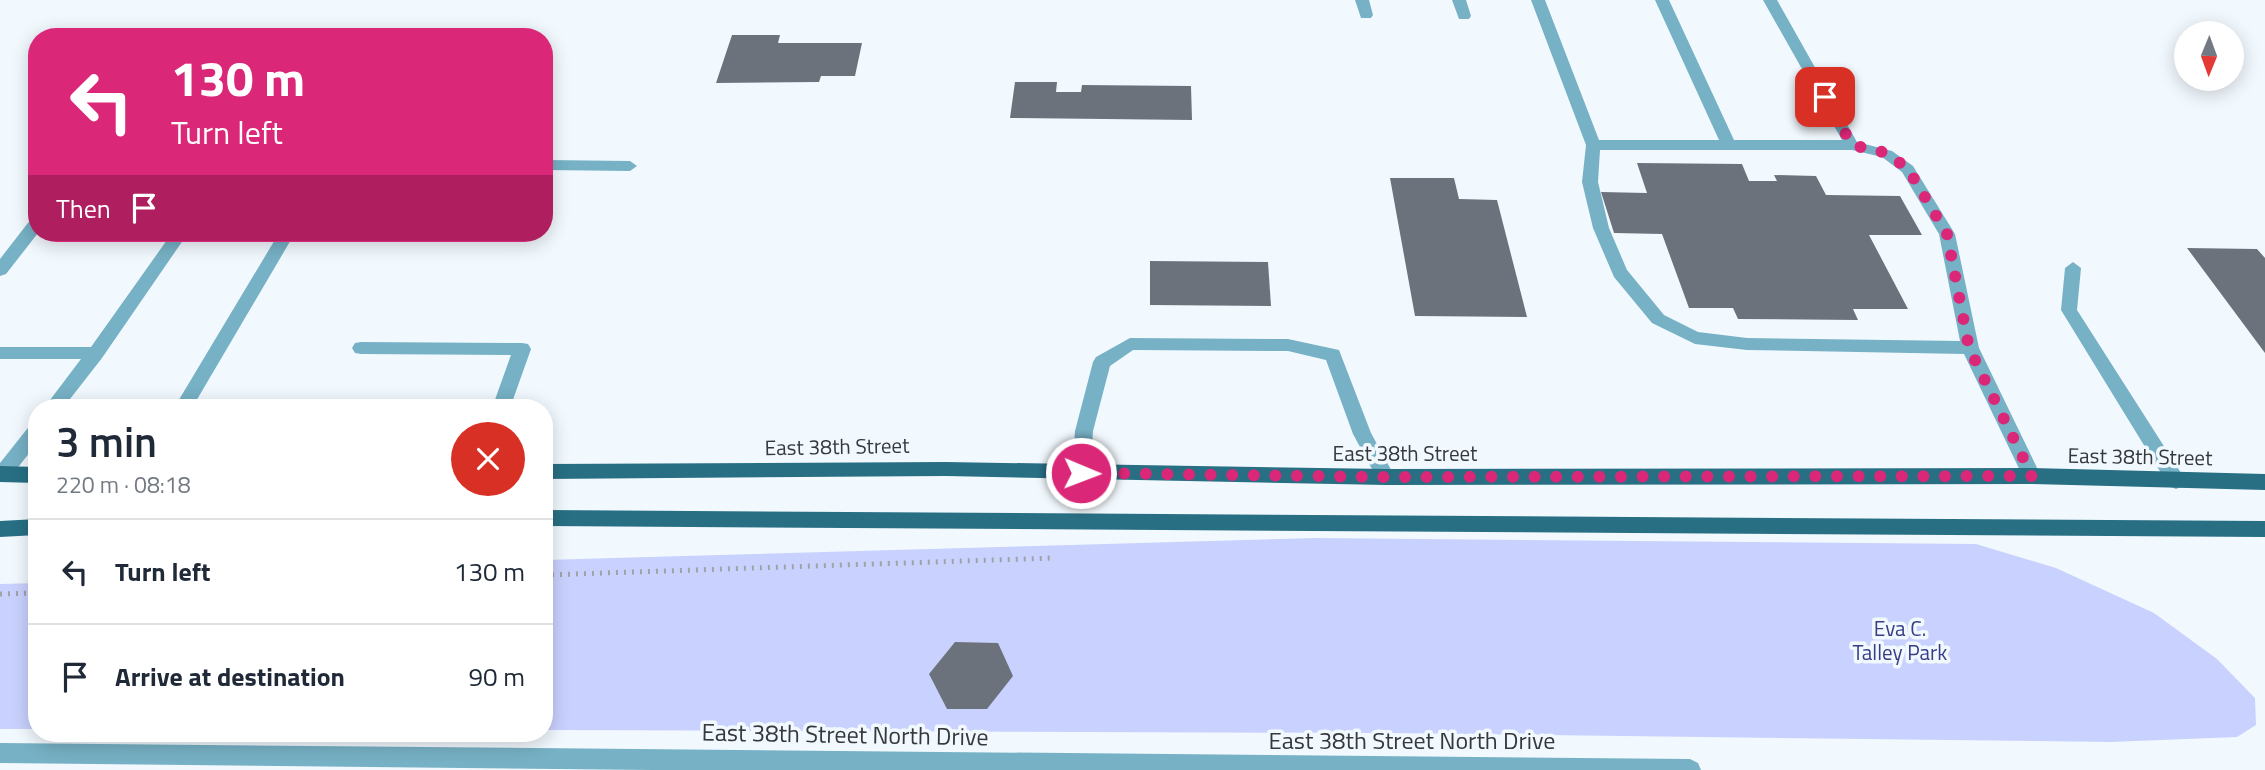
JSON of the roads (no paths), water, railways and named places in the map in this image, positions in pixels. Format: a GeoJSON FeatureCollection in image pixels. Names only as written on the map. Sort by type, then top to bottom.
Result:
{"type":"FeatureCollection","features":[{"type":"Feature","properties":{"kind":"main road","name":"East 38th Street"},"geometry":{"type":"LineString","coordinates":[[553,472],[946,468],[1081,473],[1386,477],[2032,476],[2265,482]]}},
{"type":"Feature","properties":{"kind":"main road"},"geometry":{"type":"LineString","coordinates":[[1,474],[28,475]]}},
{"type":"Feature","properties":{"kind":"main road"},"geometry":{"type":"LineString","coordinates":[[553,519],[2265,529]]}},
{"type":"Feature","properties":{"kind":"main road"},"geometry":{"type":"LineString","coordinates":[[0,528],[28,527]]}},
{"type":"Feature","properties":{"kind":"street"},"geometry":{"type":"LineString","coordinates":[[1362,0],[1366,15]]}},
{"type":"Feature","properties":{"kind":"street"},"geometry":{"type":"LineString","coordinates":[[1460,0],[1464,16]]}},
{"type":"Feature","properties":{"kind":"street"},"geometry":{"type":"LineString","coordinates":[[1538,0],[1593,145],[1590,182],[1601,228],[1620,273],[1658,319],[1695,338],[1747,344],[1969,348]]}},
{"type":"Feature","properties":{"kind":"street"},"geometry":{"type":"LineString","coordinates":[[1662,0],[1729,145]]}},
{"type":"Feature","properties":{"kind":"street"},"geometry":{"type":"LineString","coordinates":[[1770,0],[1852,145]]}},
{"type":"Feature","properties":{"kind":"street"},"geometry":{"type":"LineString","coordinates":[[1593,145],[1852,145],[1887,153],[1908,169],[1947,234],[1969,348],[2032,476]]}},
{"type":"Feature","properties":{"kind":"street"},"geometry":{"type":"LineString","coordinates":[[553,165],[630,166]]}},
{"type":"Feature","properties":{"kind":"street"},"geometry":{"type":"LineString","coordinates":[[0,270],[28,234]]}},
{"type":"Feature","properties":{"kind":"street"},"geometry":{"type":"LineString","coordinates":[[60,399],[96,353],[174,242]]}},
{"type":"Feature","properties":{"kind":"street"},"geometry":{"type":"LineString","coordinates":[[188,399],[282,242]]}},
{"type":"Feature","properties":{"kind":"street"},"geometry":{"type":"LineString","coordinates":[[2073,268],[2069,310],[2176,481]]}},
{"type":"Feature","properties":{"kind":"street"},"geometry":{"type":"LineString","coordinates":[[1081,473],[1084,431],[1102,362],[1129,344],[1288,345],[1334,355],[1362,434],[1386,477]]}},
{"type":"Feature","properties":{"kind":"street"},"geometry":{"type":"LineString","coordinates":[[361,348],[522,349],[504,399]]}},
{"type":"Feature","properties":{"kind":"street"},"geometry":{"type":"LineString","coordinates":[[0,353],[96,353]]}},
{"type":"Feature","properties":{"kind":"street"},"geometry":{"type":"LineString","coordinates":[[1,474],[28,440]]}},
{"type":"Feature","properties":{"kind":"street","name":"East 38th Street North Drive"},"geometry":{"type":"LineString","coordinates":[[0,753],[650,764],[1690,770]]}},
{"type":"Feature","properties":{"kind":"park label","name":"Eva C. Talley Park"},"geometry":{"type":"Point","coordinates":[1900,641]}}]}
